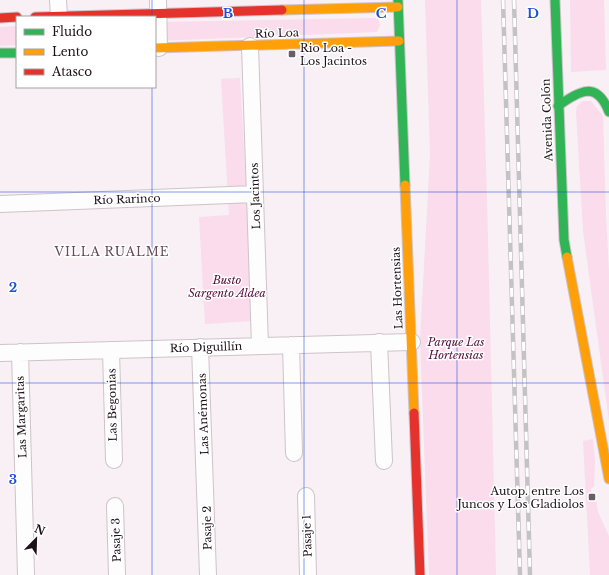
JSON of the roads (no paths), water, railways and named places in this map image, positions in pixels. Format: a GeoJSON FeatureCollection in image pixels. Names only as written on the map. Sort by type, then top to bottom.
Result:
{"type":"FeatureCollection","features":[{"type":"Feature","properties":{"kind":"main road","name":"Avenida Colón"},"geometry":{"type":"LineString","coordinates":[[554,0],[564,240],[609,480]]}},
{"type":"Feature","properties":{"kind":"main road","name":"Río Loa"},"geometry":{"type":"LineString","coordinates":[[58,16],[158,7],[398,4]]}},
{"type":"Feature","properties":{"kind":"main road","name":"Las Hortensias"},"geometry":{"type":"LineString","coordinates":[[398,4],[420,575]]}},
{"type":"Feature","properties":{"kind":"main road"},"geometry":{"type":"LineString","coordinates":[[0,18],[16,18]]}},
{"type":"Feature","properties":{"kind":"main road","name":"Río Loa"},"geometry":{"type":"LineString","coordinates":[[157,48],[399,41]]}},
{"type":"Feature","properties":{"kind":"main road"},"geometry":{"type":"LineString","coordinates":[[0,53],[16,53]]}},
{"type":"Feature","properties":{"kind":"main road"},"geometry":{"type":"LineString","coordinates":[[558,106],[573,95],[587,91],[594,92],[602,98],[609,112]]}},
{"type":"Feature","properties":{"kind":"street"},"geometry":{"type":"LineString","coordinates":[[58,0],[58,16]]}},
{"type":"Feature","properties":{"kind":"street"},"geometry":{"type":"LineString","coordinates":[[157,48],[158,7]]}},
{"type":"Feature","properties":{"kind":"street","name":"Los Jacintos"},"geometry":{"type":"LineString","coordinates":[[250,46],[260,346]]}},
{"type":"Feature","properties":{"kind":"street","name":"Río Rarinco"},"geometry":{"type":"LineString","coordinates":[[0,204],[255,194]]}},
{"type":"Feature","properties":{"kind":"street"},"geometry":{"type":"LineString","coordinates":[[379,342],[384,461]]}},
{"type":"Feature","properties":{"kind":"street","name":"Río Diguillín"},"geometry":{"type":"LineString","coordinates":[[0,353],[412,342]]}},
{"type":"Feature","properties":{"kind":"street"},"geometry":{"type":"LineString","coordinates":[[291,345],[294,453]]}},
{"type":"Feature","properties":{"kind":"street","name":"Las Anémonas"},"geometry":{"type":"LineString","coordinates":[[200,347],[206,482]]}},
{"type":"Feature","properties":{"kind":"street","name":"Las Begonias"},"geometry":{"type":"LineString","coordinates":[[111,350],[114,460]]}},
{"type":"Feature","properties":{"kind":"street","name":"Las Margaritas"},"geometry":{"type":"LineString","coordinates":[[20,352],[26,575]]}},
{"type":"Feature","properties":{"kind":"street","name":"Pasaje 2"},"geometry":{"type":"LineString","coordinates":[[206,482],[208,575]]}},
{"type":"Feature","properties":{"kind":"street","name":"Pasaje 1"},"geometry":{"type":"LineString","coordinates":[[306,496],[308,575]]}},
{"type":"Feature","properties":{"kind":"street","name":"Pasaje 3"},"geometry":{"type":"LineString","coordinates":[[115,506],[117,575]]}},
{"type":"Feature","properties":{"kind":"railway"},"geometry":{"type":"LineString","coordinates":[[503,0],[520,575]]}},
{"type":"Feature","properties":{"kind":"railway"},"geometry":{"type":"LineString","coordinates":[[514,0],[530,575]]}},
{"type":"Feature","properties":{"kind":"place","name":"Rio Loa - Los Jacintos"},"geometry":{"type":"Point","coordinates":[292,54]}},
{"type":"Feature","properties":{"kind":"place","name":"Autop. entre Los Juncos y Los Gladiolos"},"geometry":{"type":"Point","coordinates":[592,497]}},
{"type":"Feature","properties":{"kind":"district","name":"VILLA RUALME"},"geometry":{"type":"Point","coordinates":[112,252]}},
{"type":"Feature","properties":{"kind":"park label","name":"Busto Sargento Aldea"},"geometry":{"type":"Point","coordinates":[227,286]}},
{"type":"Feature","properties":{"kind":"park label","name":"Parque Las Hortensias"},"geometry":{"type":"Point","coordinates":[456,348]}}]}
